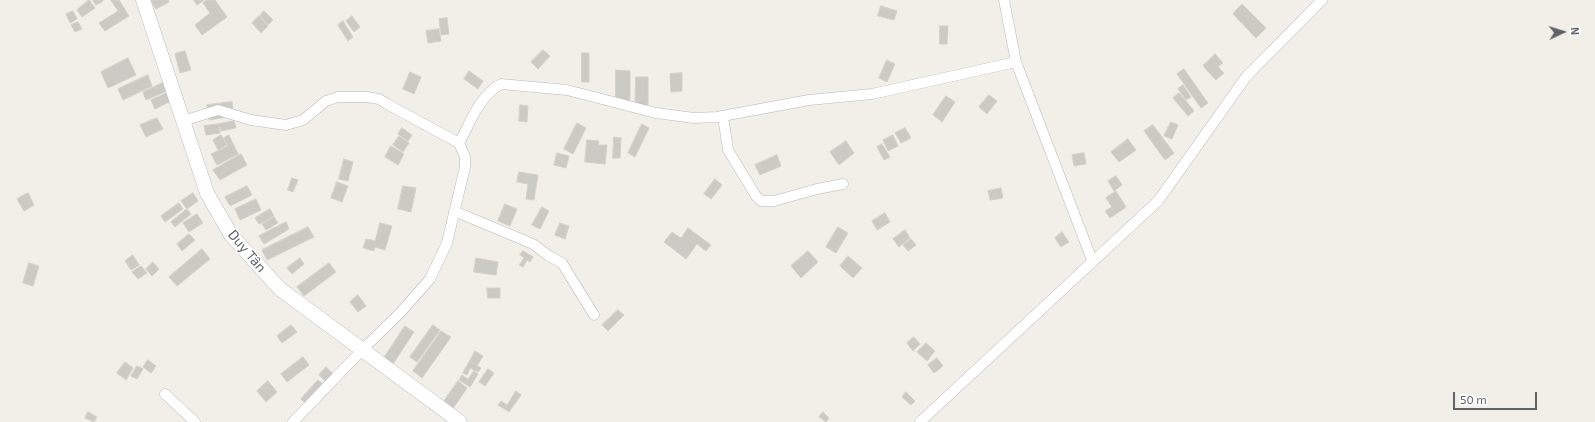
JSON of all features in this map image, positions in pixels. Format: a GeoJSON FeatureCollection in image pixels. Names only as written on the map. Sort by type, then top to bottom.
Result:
{"type":"FeatureCollection","features":[{"type":"Feature","properties":{"kind":"street","name":"Duy Tân"},"geometry":{"type":"LineString","coordinates":[[142,0],[207,193],[231,235],[280,290],[460,422]]}},
{"type":"Feature","properties":{"kind":"street"},"geometry":{"type":"LineString","coordinates":[[1004,0],[1016,62],[1092,260]]}},
{"type":"Feature","properties":{"kind":"street"},"geometry":{"type":"LineString","coordinates":[[920,422],[1158,200],[1246,77],[1322,0]]}},
{"type":"Feature","properties":{"kind":"street"},"geometry":{"type":"LineString","coordinates":[[459,143],[485,97],[492,89],[501,84],[567,90],[656,113],[684,118],[723,116],[809,100],[872,94],[1016,62]]}},
{"type":"Feature","properties":{"kind":"street"},"geometry":{"type":"LineString","coordinates":[[183,121],[218,110],[251,120],[290,124],[302,120],[326,101],[338,97],[367,97],[379,99],[459,143],[465,157],[465,167],[447,243],[430,279],[400,313],[293,422]]}},
{"type":"Feature","properties":{"kind":"street"},"geometry":{"type":"LineString","coordinates":[[723,116],[728,150],[756,196],[761,201],[774,201],[817,189],[843,184]]}},
{"type":"Feature","properties":{"kind":"street"},"geometry":{"type":"LineString","coordinates":[[454,211],[533,244],[549,256],[562,263],[594,315]]}},
{"type":"Feature","properties":{"kind":"street"},"geometry":{"type":"LineString","coordinates":[[165,394],[195,422]]}},
{"type":"Feature","properties":{"kind":"building"},"geometry":{"type":"Polygon","coordinates":[[[89,0],[95,8],[82,17],[77,10],[89,0]]]}},
{"type":"Feature","properties":{"kind":"building"},"geometry":{"type":"Polygon","coordinates":[[[93,0],[103,0],[103,1],[96,5],[93,0]]]}},
{"type":"Feature","properties":{"kind":"building"},"geometry":{"type":"Polygon","coordinates":[[[111,0],[119,0],[129,16],[105,31],[99,23],[118,11],[111,0]]]}},
{"type":"Feature","properties":{"kind":"building"},"geometry":{"type":"Polygon","coordinates":[[[151,0],[168,0],[169,2],[156,9],[151,0]]]}},
{"type":"Feature","properties":{"kind":"building"},"geometry":{"type":"Polygon","coordinates":[[[194,0],[204,0],[197,5],[194,0]]]}},
{"type":"Feature","properties":{"kind":"building"},"geometry":{"type":"Polygon","coordinates":[[[207,0],[215,0],[227,17],[202,35],[195,25],[210,13],[203,3],[207,0]]]}},
{"type":"Feature","properties":{"kind":"building"},"geometry":{"type":"Polygon","coordinates":[[[1242,4],[1266,28],[1256,38],[1233,14],[1242,4]]]}},
{"type":"Feature","properties":{"kind":"building"},"geometry":{"type":"Polygon","coordinates":[[[881,6],[897,11],[894,20],[878,16],[881,6]]]}},
{"type":"Feature","properties":{"kind":"building"},"geometry":{"type":"Polygon","coordinates":[[[73,11],[77,19],[70,23],[66,14],[73,11]]]}},
{"type":"Feature","properties":{"kind":"building"},"geometry":{"type":"Polygon","coordinates":[[[264,11],[273,20],[268,25],[260,16],[264,11]]]}},
{"type":"Feature","properties":{"kind":"building"},"geometry":{"type":"Polygon","coordinates":[[[259,16],[268,26],[261,33],[252,23],[259,16]]]}},
{"type":"Feature","properties":{"kind":"building"},"geometry":{"type":"Polygon","coordinates":[[[352,16],[360,27],[354,32],[346,21],[352,16]]]}},
{"type":"Feature","properties":{"kind":"building"},"geometry":{"type":"Polygon","coordinates":[[[447,18],[449,34],[441,35],[439,19],[447,18]]]}},
{"type":"Feature","properties":{"kind":"building"},"geometry":{"type":"Polygon","coordinates":[[[343,21],[353,37],[348,41],[338,25],[343,21]]]}},
{"type":"Feature","properties":{"kind":"building"},"geometry":{"type":"Polygon","coordinates":[[[78,22],[82,29],[75,32],[71,25],[78,22]]]}},
{"type":"Feature","properties":{"kind":"building"},"geometry":{"type":"Polygon","coordinates":[[[940,26],[948,26],[947,44],[940,44],[940,26]]]}},
{"type":"Feature","properties":{"kind":"building"},"geometry":{"type":"Polygon","coordinates":[[[439,29],[441,41],[428,43],[426,31],[439,29]]]}},
{"type":"Feature","properties":{"kind":"building"},"geometry":{"type":"Polygon","coordinates":[[[543,50],[550,56],[538,69],[531,62],[543,50]]]}},
{"type":"Feature","properties":{"kind":"building"},"geometry":{"type":"Polygon","coordinates":[[[185,51],[191,70],[180,73],[175,54],[185,51]]]}},
{"type":"Feature","properties":{"kind":"building"},"geometry":{"type":"Polygon","coordinates":[[[582,53],[589,53],[589,82],[582,82],[582,53]]]}},
{"type":"Feature","properties":{"kind":"building"},"geometry":{"type":"Polygon","coordinates":[[[1215,54],[1223,63],[1218,67],[1224,73],[1216,80],[1203,66],[1215,54]]]}},
{"type":"Feature","properties":{"kind":"building"},"geometry":{"type":"Polygon","coordinates":[[[128,58],[136,75],[108,88],[101,72],[128,58]]]}},
{"type":"Feature","properties":{"kind":"building"},"geometry":{"type":"Polygon","coordinates":[[[887,60],[895,64],[887,82],[879,78],[887,60]]]}},
{"type":"Feature","properties":{"kind":"building"},"geometry":{"type":"Polygon","coordinates":[[[1184,69],[1208,103],[1201,108],[1177,74],[1184,69]]]}},
{"type":"Feature","properties":{"kind":"building"},"geometry":{"type":"Polygon","coordinates":[[[616,70],[630,71],[630,101],[616,101],[616,70]]]}},
{"type":"Feature","properties":{"kind":"building"},"geometry":{"type":"Polygon","coordinates":[[[469,71],[483,81],[478,89],[464,79],[469,71]]]}},
{"type":"Feature","properties":{"kind":"building"},"geometry":{"type":"Polygon","coordinates":[[[410,72],[421,77],[414,94],[403,89],[410,72]]]}},
{"type":"Feature","properties":{"kind":"building"},"geometry":{"type":"Polygon","coordinates":[[[682,73],[682,91],[671,92],[670,74],[682,73]]]}},
{"type":"Feature","properties":{"kind":"building"},"geometry":{"type":"Polygon","coordinates":[[[148,75],[152,86],[123,100],[118,89],[148,75]]]}},
{"type":"Feature","properties":{"kind":"building"},"geometry":{"type":"Polygon","coordinates":[[[636,77],[648,77],[648,109],[635,109],[636,77]]]}},
{"type":"Feature","properties":{"kind":"building"},"geometry":{"type":"Polygon","coordinates":[[[165,82],[169,90],[146,100],[143,92],[165,82]]]}},
{"type":"Feature","properties":{"kind":"building"},"geometry":{"type":"Polygon","coordinates":[[[1183,85],[1191,97],[1186,100],[1178,89],[1183,85]]]}},
{"type":"Feature","properties":{"kind":"building"},"geometry":{"type":"Polygon","coordinates":[[[169,92],[173,100],[155,109],[151,100],[169,92]]]}},
{"type":"Feature","properties":{"kind":"building"},"geometry":{"type":"Polygon","coordinates":[[[1179,93],[1194,111],[1188,116],[1173,98],[1179,93]]]}},
{"type":"Feature","properties":{"kind":"building"},"geometry":{"type":"Polygon","coordinates":[[[989,95],[997,101],[987,114],[979,107],[989,95]]]}},
{"type":"Feature","properties":{"kind":"building"},"geometry":{"type":"Polygon","coordinates":[[[946,96],[955,102],[942,122],[933,115],[946,96]]]}},
{"type":"Feature","properties":{"kind":"building"},"geometry":{"type":"Polygon","coordinates":[[[232,102],[234,116],[209,120],[207,105],[232,102]]]}},
{"type":"Feature","properties":{"kind":"building"},"geometry":{"type":"Polygon","coordinates":[[[520,105],[528,106],[527,122],[519,121],[520,105]]]}},
{"type":"Feature","properties":{"kind":"building"},"geometry":{"type":"Polygon","coordinates":[[[157,118],[163,129],[146,137],[140,125],[157,118]]]}},
{"type":"Feature","properties":{"kind":"building"},"geometry":{"type":"Polygon","coordinates":[[[234,121],[236,128],[221,131],[219,124],[234,121]]]}},
{"type":"Feature","properties":{"kind":"building"},"geometry":{"type":"Polygon","coordinates":[[[1171,122],[1178,125],[1172,139],[1164,136],[1171,122]]]}},
{"type":"Feature","properties":{"kind":"building"},"geometry":{"type":"Polygon","coordinates":[[[577,123],[586,128],[573,154],[564,149],[577,123]]]}},
{"type":"Feature","properties":{"kind":"building"},"geometry":{"type":"Polygon","coordinates":[[[219,124],[220,133],[206,135],[204,126],[219,124]]]}},
{"type":"Feature","properties":{"kind":"building"},"geometry":{"type":"Polygon","coordinates":[[[642,124],[649,128],[635,157],[628,153],[642,124]]]}},
{"type":"Feature","properties":{"kind":"building"},"geometry":{"type":"Polygon","coordinates":[[[1153,125],[1174,153],[1165,160],[1144,131],[1153,125]]]}},
{"type":"Feature","properties":{"kind":"building"},"geometry":{"type":"Polygon","coordinates":[[[402,128],[412,135],[408,141],[398,134],[402,128]]]}},
{"type":"Feature","properties":{"kind":"building"},"geometry":{"type":"Polygon","coordinates":[[[905,128],[911,138],[901,143],[895,133],[905,128]]]}},
{"type":"Feature","properties":{"kind":"building"},"geometry":{"type":"Polygon","coordinates":[[[221,135],[227,145],[218,150],[213,140],[221,135]]]}},
{"type":"Feature","properties":{"kind":"building"},"geometry":{"type":"Polygon","coordinates":[[[229,135],[238,154],[217,165],[211,154],[228,146],[224,138],[229,135]]]}},
{"type":"Feature","properties":{"kind":"building"},"geometry":{"type":"Polygon","coordinates":[[[893,135],[898,146],[888,151],[883,140],[893,135]]]}},
{"type":"Feature","properties":{"kind":"building"},"geometry":{"type":"Polygon","coordinates":[[[399,136],[409,143],[403,152],[393,145],[399,136]]]}},
{"type":"Feature","properties":{"kind":"building"},"geometry":{"type":"Polygon","coordinates":[[[614,137],[621,138],[620,158],[613,158],[614,137]]]}},
{"type":"Feature","properties":{"kind":"building"},"geometry":{"type":"Polygon","coordinates":[[[1128,139],[1136,150],[1119,162],[1111,152],[1128,139]]]}},
{"type":"Feature","properties":{"kind":"building"},"geometry":{"type":"Polygon","coordinates":[[[587,140],[599,141],[598,145],[607,145],[605,164],[585,162],[587,140]]]}},
{"type":"Feature","properties":{"kind":"building"},"geometry":{"type":"Polygon","coordinates":[[[846,141],[854,153],[839,165],[830,152],[846,141]]]}},
{"type":"Feature","properties":{"kind":"building"},"geometry":{"type":"Polygon","coordinates":[[[882,144],[890,157],[884,160],[877,147],[882,144]]]}},
{"type":"Feature","properties":{"kind":"building"},"geometry":{"type":"Polygon","coordinates":[[[391,146],[404,154],[398,165],[385,157],[391,146]]]}},
{"type":"Feature","properties":{"kind":"building"},"geometry":{"type":"Polygon","coordinates":[[[557,153],[569,156],[566,168],[554,165],[557,153]]]}},
{"type":"Feature","properties":{"kind":"building"},"geometry":{"type":"Polygon","coordinates":[[[1084,153],[1086,164],[1074,166],[1072,155],[1084,153]]]}},
{"type":"Feature","properties":{"kind":"building"},"geometry":{"type":"Polygon","coordinates":[[[241,154],[247,165],[220,180],[213,170],[241,154]]]}},
{"type":"Feature","properties":{"kind":"building"},"geometry":{"type":"Polygon","coordinates":[[[777,155],[781,166],[760,175],[755,165],[777,155]]]}},
{"type":"Feature","properties":{"kind":"building"},"geometry":{"type":"Polygon","coordinates":[[[344,159],[353,162],[348,181],[339,179],[344,159]]]}},
{"type":"Feature","properties":{"kind":"building"},"geometry":{"type":"Polygon","coordinates":[[[519,172],[538,175],[534,200],[526,199],[528,184],[517,182],[519,172]]]}},
{"type":"Feature","properties":{"kind":"building"},"geometry":{"type":"Polygon","coordinates":[[[1116,176],[1122,185],[1114,191],[1108,181],[1116,176]]]}},
{"type":"Feature","properties":{"kind":"building"},"geometry":{"type":"Polygon","coordinates":[[[292,178],[298,180],[293,192],[288,190],[292,178]]]}},
{"type":"Feature","properties":{"kind":"building"},"geometry":{"type":"Polygon","coordinates":[[[715,179],[722,185],[711,199],[704,194],[715,179]]]}},
{"type":"Feature","properties":{"kind":"building"},"geometry":{"type":"Polygon","coordinates":[[[337,182],[348,186],[342,202],[331,198],[337,182]]]}},
{"type":"Feature","properties":{"kind":"building"},"geometry":{"type":"Polygon","coordinates":[[[247,186],[252,195],[230,206],[225,197],[247,186]]]}},
{"type":"Feature","properties":{"kind":"building"},"geometry":{"type":"Polygon","coordinates":[[[403,186],[416,188],[411,212],[398,209],[403,186]]]}},
{"type":"Feature","properties":{"kind":"building"},"geometry":{"type":"Polygon","coordinates":[[[1001,188],[1003,198],[990,200],[988,191],[1001,188]]]}},
{"type":"Feature","properties":{"kind":"building"},"geometry":{"type":"Polygon","coordinates":[[[1116,191],[1126,207],[1110,218],[1105,211],[1112,207],[1106,198],[1116,191]]]}},
{"type":"Feature","properties":{"kind":"building"},"geometry":{"type":"Polygon","coordinates":[[[28,193],[34,205],[24,211],[17,199],[28,193]]]}},
{"type":"Feature","properties":{"kind":"building"},"geometry":{"type":"Polygon","coordinates":[[[193,193],[198,201],[187,209],[181,201],[193,193]]]}},
{"type":"Feature","properties":{"kind":"building"},"geometry":{"type":"Polygon","coordinates":[[[256,199],[261,210],[240,220],[235,209],[256,199]]]}},
{"type":"Feature","properties":{"kind":"building"},"geometry":{"type":"Polygon","coordinates":[[[179,203],[183,209],[165,222],[161,216],[179,203]]]}},
{"type":"Feature","properties":{"kind":"building"},"geometry":{"type":"Polygon","coordinates":[[[505,204],[517,209],[510,226],[498,221],[505,204]]]}},
{"type":"Feature","properties":{"kind":"building"},"geometry":{"type":"Polygon","coordinates":[[[542,207],[549,211],[540,229],[532,225],[542,207]]]}},
{"type":"Feature","properties":{"kind":"building"},"geometry":{"type":"Polygon","coordinates":[[[187,209],[191,214],[175,227],[171,222],[187,209]]]}},
{"type":"Feature","properties":{"kind":"building"},"geometry":{"type":"Polygon","coordinates":[[[270,209],[274,216],[259,224],[255,218],[270,209]]]}},
{"type":"Feature","properties":{"kind":"building"},"geometry":{"type":"Polygon","coordinates":[[[885,213],[890,222],[877,230],[872,221],[885,213]]]}},
{"type":"Feature","properties":{"kind":"building"},"geometry":{"type":"Polygon","coordinates":[[[197,214],[203,223],[189,232],[183,223],[197,214]]]}},
{"type":"Feature","properties":{"kind":"building"},"geometry":{"type":"Polygon","coordinates":[[[274,217],[278,223],[266,230],[262,224],[274,217]]]}},
{"type":"Feature","properties":{"kind":"building"},"geometry":{"type":"Polygon","coordinates":[[[286,222],[289,229],[264,244],[259,236],[286,222]]]}},
{"type":"Feature","properties":{"kind":"building"},"geometry":{"type":"Polygon","coordinates":[[[380,223],[392,226],[385,250],[375,247],[374,251],[363,248],[366,239],[375,241],[380,223]]]}},
{"type":"Feature","properties":{"kind":"building"},"geometry":{"type":"Polygon","coordinates":[[[560,223],[569,226],[565,239],[555,235],[560,223]]]}},
{"type":"Feature","properties":{"kind":"building"},"geometry":{"type":"Polygon","coordinates":[[[308,227],[314,237],[267,260],[262,250],[308,227]]]}},
{"type":"Feature","properties":{"kind":"building"},"geometry":{"type":"Polygon","coordinates":[[[838,227],[848,233],[836,253],[826,247],[838,227]]]}},
{"type":"Feature","properties":{"kind":"building"},"geometry":{"type":"Polygon","coordinates":[[[688,228],[711,245],[706,251],[697,244],[686,259],[664,242],[672,232],[681,238],[688,228]]]}},
{"type":"Feature","properties":{"kind":"building"},"geometry":{"type":"Polygon","coordinates":[[[905,230],[910,238],[899,247],[893,239],[905,230]]]}},
{"type":"Feature","properties":{"kind":"building"},"geometry":{"type":"Polygon","coordinates":[[[1062,232],[1069,242],[1061,247],[1055,238],[1062,232]]]}},
{"type":"Feature","properties":{"kind":"building"},"geometry":{"type":"Polygon","coordinates":[[[189,234],[195,240],[182,251],[177,244],[189,234]]]}},
{"type":"Feature","properties":{"kind":"building"},"geometry":{"type":"Polygon","coordinates":[[[911,239],[916,245],[908,251],[903,245],[911,239]]]}},
{"type":"Feature","properties":{"kind":"building"},"geometry":{"type":"Polygon","coordinates":[[[202,249],[210,259],[177,286],[169,277],[202,249]]]}},
{"type":"Feature","properties":{"kind":"building"},"geometry":{"type":"Polygon","coordinates":[[[523,251],[533,257],[530,262],[527,260],[523,267],[519,265],[524,258],[520,255],[523,251]]]}},
{"type":"Feature","properties":{"kind":"building"},"geometry":{"type":"Polygon","coordinates":[[[808,251],[818,262],[801,278],[791,266],[808,251]]]}},
{"type":"Feature","properties":{"kind":"building"},"geometry":{"type":"Polygon","coordinates":[[[133,255],[139,265],[131,270],[125,261],[133,255]]]}},
{"type":"Feature","properties":{"kind":"building"},"geometry":{"type":"Polygon","coordinates":[[[848,256],[862,268],[853,278],[840,266],[848,256]]]}},
{"type":"Feature","properties":{"kind":"building"},"geometry":{"type":"Polygon","coordinates":[[[300,258],[304,264],[292,274],[287,268],[300,258]]]}},
{"type":"Feature","properties":{"kind":"building"},"geometry":{"type":"Polygon","coordinates":[[[476,258],[498,262],[496,275],[474,272],[476,258]]]}},
{"type":"Feature","properties":{"kind":"building"},"geometry":{"type":"Polygon","coordinates":[[[153,262],[159,269],[152,276],[146,269],[153,262]]]}},
{"type":"Feature","properties":{"kind":"building"},"geometry":{"type":"Polygon","coordinates":[[[29,263],[39,266],[33,286],[23,283],[29,263]]]}},
{"type":"Feature","properties":{"kind":"building"},"geometry":{"type":"Polygon","coordinates":[[[329,263],[336,272],[304,296],[297,287],[329,263]]]}},
{"type":"Feature","properties":{"kind":"building"},"geometry":{"type":"Polygon","coordinates":[[[141,266],[147,273],[138,279],[132,272],[141,266]]]}},
{"type":"Feature","properties":{"kind":"building"},"geometry":{"type":"Polygon","coordinates":[[[487,288],[500,288],[500,298],[488,298],[487,288]]]}},
{"type":"Feature","properties":{"kind":"building"},"geometry":{"type":"Polygon","coordinates":[[[358,295],[366,306],[358,312],[350,302],[358,295]]]}},
{"type":"Feature","properties":{"kind":"building"},"geometry":{"type":"Polygon","coordinates":[[[618,310],[624,315],[608,331],[602,325],[618,310]]]}},
{"type":"Feature","properties":{"kind":"building"},"geometry":{"type":"Polygon","coordinates":[[[291,325],[297,332],[282,343],[277,336],[291,325]]]}},
{"type":"Feature","properties":{"kind":"building"},"geometry":{"type":"Polygon","coordinates":[[[433,325],[440,330],[417,362],[410,357],[433,325]]]}},
{"type":"Feature","properties":{"kind":"building"},"geometry":{"type":"Polygon","coordinates":[[[405,326],[414,332],[391,367],[382,361],[405,326]]]}},
{"type":"Feature","properties":{"kind":"building"},"geometry":{"type":"Polygon","coordinates":[[[441,331],[451,337],[422,378],[413,371],[441,331]]]}},
{"type":"Feature","properties":{"kind":"building"},"geometry":{"type":"Polygon","coordinates":[[[914,337],[920,344],[913,351],[907,343],[914,337]]]}},
{"type":"Feature","properties":{"kind":"building"},"geometry":{"type":"Polygon","coordinates":[[[926,343],[935,351],[927,361],[917,352],[926,343]]]}},
{"type":"Feature","properties":{"kind":"building"},"geometry":{"type":"Polygon","coordinates":[[[475,351],[483,356],[477,366],[470,361],[475,351]]]}},
{"type":"Feature","properties":{"kind":"building"},"geometry":{"type":"Polygon","coordinates":[[[303,357],[309,365],[287,382],[281,374],[303,357]]]}},
{"type":"Feature","properties":{"kind":"building"},"geometry":{"type":"Polygon","coordinates":[[[937,358],[943,366],[934,373],[928,365],[937,358]]]}},
{"type":"Feature","properties":{"kind":"building"},"geometry":{"type":"Polygon","coordinates":[[[148,360],[156,366],[151,373],[143,367],[148,360]]]}},
{"type":"Feature","properties":{"kind":"building"},"geometry":{"type":"Polygon","coordinates":[[[470,361],[481,368],[478,372],[470,368],[467,375],[463,373],[470,361]]]}},
{"type":"Feature","properties":{"kind":"building"},"geometry":{"type":"Polygon","coordinates":[[[125,362],[133,368],[126,380],[117,373],[125,362]]]}},
{"type":"Feature","properties":{"kind":"building"},"geometry":{"type":"Polygon","coordinates":[[[137,366],[143,369],[137,379],[131,376],[137,366]]]}},
{"type":"Feature","properties":{"kind":"building"},"geometry":{"type":"Polygon","coordinates":[[[326,367],[338,378],[330,386],[319,375],[326,367]]]}},
{"type":"Feature","properties":{"kind":"building"},"geometry":{"type":"Polygon","coordinates":[[[488,369],[494,373],[485,386],[479,382],[488,369]]]}},
{"type":"Feature","properties":{"kind":"building"},"geometry":{"type":"Polygon","coordinates":[[[474,371],[478,374],[470,387],[459,380],[462,375],[468,379],[474,371]]]}},
{"type":"Feature","properties":{"kind":"building"},"geometry":{"type":"Polygon","coordinates":[[[318,380],[329,389],[311,409],[301,399],[318,380]]]}},
{"type":"Feature","properties":{"kind":"building"},"geometry":{"type":"Polygon","coordinates":[[[268,381],[277,392],[266,402],[257,391],[268,381]]]}},
{"type":"Feature","properties":{"kind":"building"},"geometry":{"type":"Polygon","coordinates":[[[458,381],[467,388],[452,410],[442,404],[458,381]]]}},
{"type":"Feature","properties":{"kind":"building"},"geometry":{"type":"Polygon","coordinates":[[[516,391],[521,395],[509,412],[498,405],[501,401],[507,405],[516,391]]]}},
{"type":"Feature","properties":{"kind":"building"},"geometry":{"type":"Polygon","coordinates":[[[906,392],[915,401],[911,405],[902,397],[906,392]]]}},
{"type":"Feature","properties":{"kind":"building"},"geometry":{"type":"Polygon","coordinates":[[[88,412],[97,417],[94,422],[85,418],[88,412]]]}},
{"type":"Feature","properties":{"kind":"building"},"geometry":{"type":"Polygon","coordinates":[[[823,412],[829,418],[826,422],[819,417],[823,412]]]}}]}
